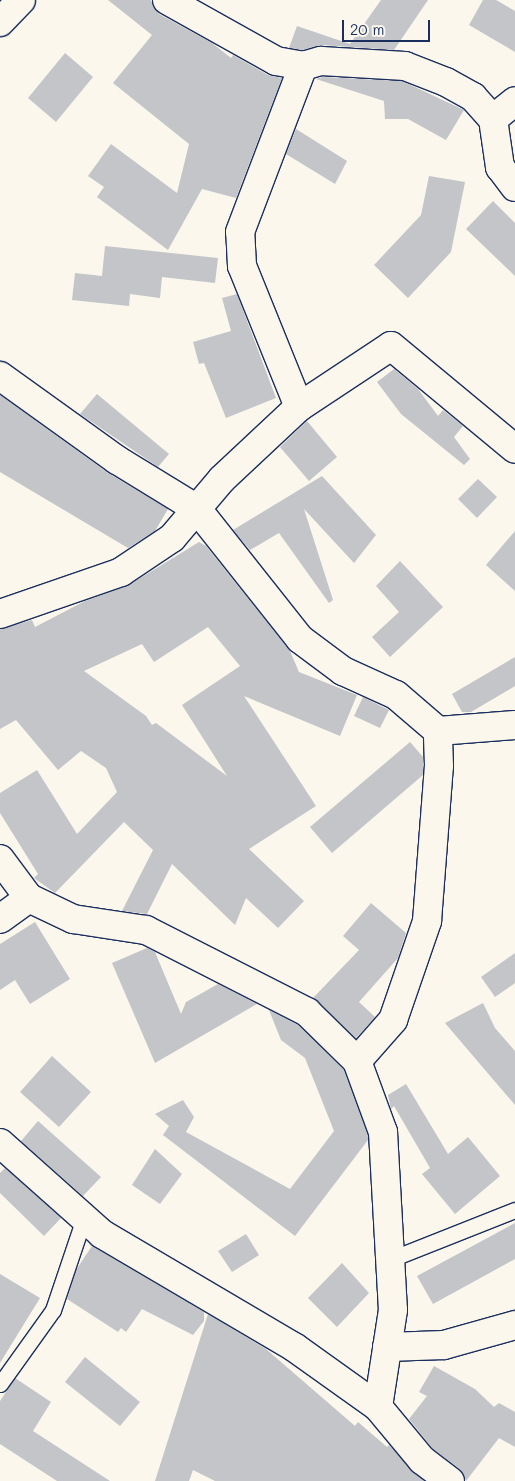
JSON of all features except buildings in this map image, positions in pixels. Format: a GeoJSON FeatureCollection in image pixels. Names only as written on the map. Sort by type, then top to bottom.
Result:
{"type":"FeatureCollection","features":[{"type":"Feature","properties":{"kind":"street"},"geometry":{"type":"LineString","coordinates":[[0,22],[21,0]]}},
{"type":"Feature","properties":{"kind":"street"},"geometry":{"type":"LineString","coordinates":[[167,0],[276,62],[303,66],[321,61],[405,66],[446,82],[473,97],[493,119],[500,167],[515,187]]}},
{"type":"Feature","properties":{"kind":"street"},"geometry":{"type":"LineString","coordinates":[[299,407],[242,266],[240,232],[303,66]]}},
{"type":"Feature","properties":{"kind":"street"},"geometry":{"type":"LineString","coordinates":[[493,119],[515,101]]}},
{"type":"Feature","properties":{"kind":"street"},"geometry":{"type":"LineString","coordinates":[[0,614],[120,572],[172,538],[222,479],[299,407],[391,346],[515,449]]}},
{"type":"Feature","properties":{"kind":"street"},"geometry":{"type":"LineString","coordinates":[[0,376],[117,460],[198,509],[300,639],[343,671],[396,695],[438,731],[515,725]]}},
{"type":"Feature","properties":{"kind":"street"},"geometry":{"type":"LineString","coordinates":[[357,1061],[393,1020],[427,921],[439,766],[438,731]]}},
{"type":"Feature","properties":{"kind":"street"},"geometry":{"type":"LineString","coordinates":[[0,859],[30,898],[73,919],[146,930],[307,1012],[357,1061],[383,1132],[393,1310],[378,1407]]}},
{"type":"Feature","properties":{"kind":"street"},"geometry":{"type":"LineString","coordinates":[[0,919],[30,898]]}},
{"type":"Feature","properties":{"kind":"street"},"geometry":{"type":"LineString","coordinates":[[0,1143],[102,1234],[294,1347],[378,1407],[422,1460],[450,1481]]}},
{"type":"Feature","properties":{"kind":"street"},"geometry":{"type":"LineString","coordinates":[[388,1347],[444,1345],[515,1325]]}},
{"type":"Feature","properties":{"kind":"lane"},"geometry":{"type":"LineString","coordinates":[[390,1258],[515,1210]]}},
{"type":"Feature","properties":{"kind":"lane"},"geometry":{"type":"LineString","coordinates":[[0,1384],[53,1310],[84,1218]]}}]}
